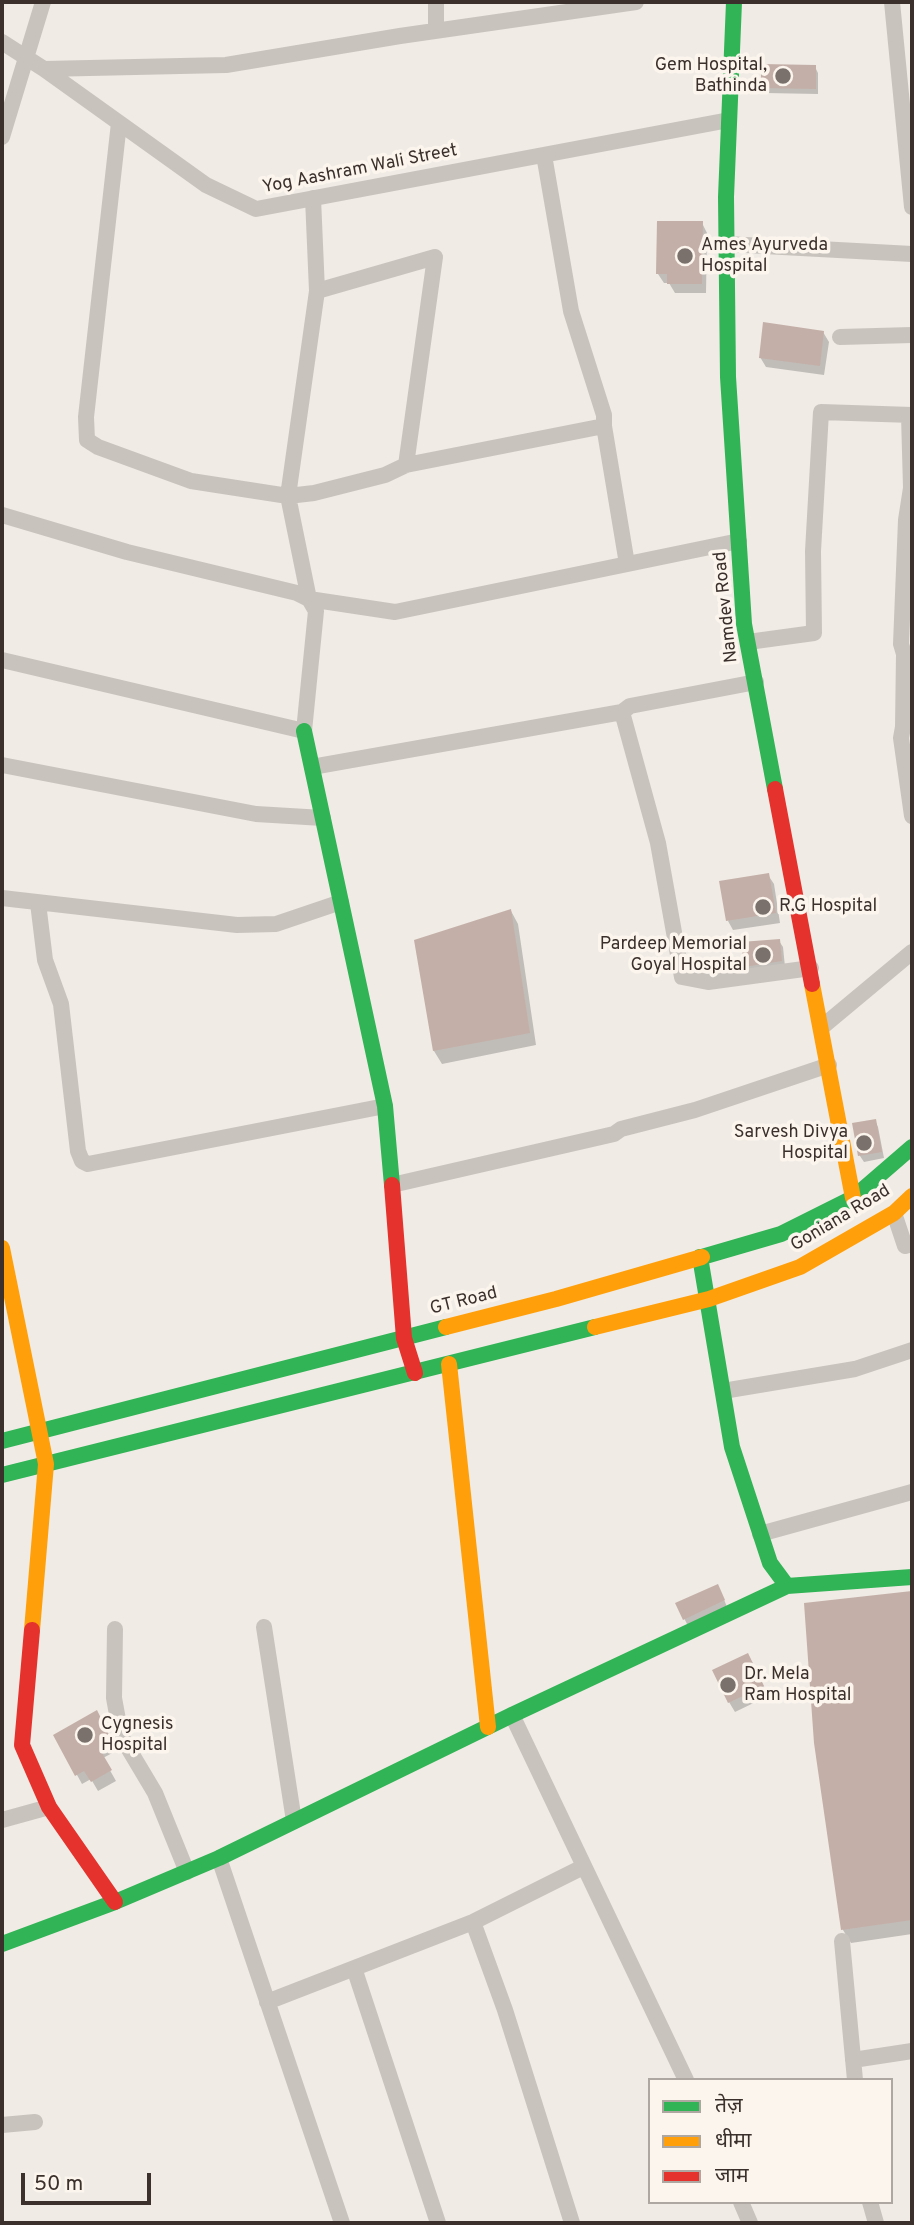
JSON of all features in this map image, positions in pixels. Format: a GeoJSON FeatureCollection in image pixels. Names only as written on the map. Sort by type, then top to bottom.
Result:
{"type":"FeatureCollection","features":[{"type":"Feature","properties":{"kind":"street"},"geometry":{"type":"LineString","coordinates":[[2,137],[43,2]]}},
{"type":"Feature","properties":{"kind":"street"},"geometry":{"type":"LineString","coordinates":[[436,2],[436,31]]}},
{"type":"Feature","properties":{"kind":"street"},"geometry":{"type":"LineString","coordinates":[[44,69],[226,65],[636,2]]}},
{"type":"Feature","properties":{"kind":"street","name":"Namdev Road"},"geometry":{"type":"LineString","coordinates":[[734,2],[727,244],[728,377],[744,624],[853,1198]]}},
{"type":"Feature","properties":{"kind":"street"},"geometry":{"type":"LineString","coordinates":[[892,2],[912,207]]}},
{"type":"Feature","properties":{"kind":"street","name":"Yog Aashram Wali Street"},"geometry":{"type":"LineString","coordinates":[[2,42],[206,185],[256,209],[729,120]]}},
{"type":"Feature","properties":{"kind":"street"},"geometry":{"type":"LineString","coordinates":[[119,123],[86,417],[87,440],[98,447],[191,481],[288,496],[314,493],[385,475],[406,465],[604,426]]}},
{"type":"Feature","properties":{"kind":"street"},"geometry":{"type":"LineString","coordinates":[[544,155],[571,311],[604,415],[627,564]]}},
{"type":"Feature","properties":{"kind":"street"},"geometry":{"type":"LineString","coordinates":[[313,198],[317,291],[288,496],[309,599],[316,611],[304,731],[385,1105],[404,1338],[415,1373]]}},
{"type":"Feature","properties":{"kind":"street"},"geometry":{"type":"LineString","coordinates":[[727,244],[912,254]]}},
{"type":"Feature","properties":{"kind":"street"},"geometry":{"type":"LineString","coordinates":[[317,291],[435,257],[406,465]]}},
{"type":"Feature","properties":{"kind":"street"},"geometry":{"type":"LineString","coordinates":[[839,337],[912,335]]}},
{"type":"Feature","properties":{"kind":"street"},"geometry":{"type":"LineString","coordinates":[[748,642],[814,634],[813,551],[821,412],[911,415],[912,488],[905,534],[901,644],[908,654],[908,727],[901,738],[912,816]]}},
{"type":"Feature","properties":{"kind":"street"},"geometry":{"type":"LineString","coordinates":[[2,515],[127,552],[297,593],[309,599],[395,612],[739,541]]}},
{"type":"Feature","properties":{"kind":"street"},"geometry":{"type":"LineString","coordinates":[[2,660],[304,731]]}},
{"type":"Feature","properties":{"kind":"street"},"geometry":{"type":"LineString","coordinates":[[312,767],[622,712],[630,706],[756,682]]}},
{"type":"Feature","properties":{"kind":"street"},"geometry":{"type":"LineString","coordinates":[[622,712],[659,844],[682,977],[708,982],[811,968]]}},
{"type":"Feature","properties":{"kind":"street"},"geometry":{"type":"LineString","coordinates":[[2,765],[256,814],[323,818]]}},
{"type":"Feature","properties":{"kind":"street"},"geometry":{"type":"LineString","coordinates":[[2,898],[250,925],[276,924],[341,902]]}},
{"type":"Feature","properties":{"kind":"street"},"geometry":{"type":"LineString","coordinates":[[38,903],[45,960],[61,1004],[78,1151],[82,1161],[88,1164],[385,1105]]}},
{"type":"Feature","properties":{"kind":"street"},"geometry":{"type":"LineString","coordinates":[[822,1027],[912,952]]}},
{"type":"Feature","properties":{"kind":"street"},"geometry":{"type":"LineString","coordinates":[[391,1185],[614,1134],[621,1129],[695,1110],[829,1065]]}},
{"type":"Feature","properties":{"kind":"street","name":"GT Road"},"geometry":{"type":"LineString","coordinates":[[2,1441],[556,1299],[780,1234],[853,1198],[912,1147]]}},
{"type":"Feature","properties":{"kind":"street","name":"Goniana Road"},"geometry":{"type":"LineString","coordinates":[[709,1299],[800,1267],[894,1213],[912,1196]]}},
{"type":"Feature","properties":{"kind":"street"},"geometry":{"type":"LineString","coordinates":[[894,1213],[905,1246],[912,1244]]}},
{"type":"Feature","properties":{"kind":"street"},"geometry":{"type":"LineString","coordinates":[[2,1248],[46,1464],[22,1745],[49,1807],[115,1902]]}},
{"type":"Feature","properties":{"kind":"street"},"geometry":{"type":"LineString","coordinates":[[700,1257],[732,1447],[770,1563],[787,1586]]}},
{"type":"Feature","properties":{"kind":"street"},"geometry":{"type":"LineString","coordinates":[[2,1475],[709,1299]]}},
{"type":"Feature","properties":{"kind":"street"},"geometry":{"type":"LineString","coordinates":[[723,1391],[855,1369],[912,1350]]}},
{"type":"Feature","properties":{"kind":"street"},"geometry":{"type":"LineString","coordinates":[[449,1364],[488,1727]]}},
{"type":"Feature","properties":{"kind":"street"},"geometry":{"type":"LineString","coordinates":[[760,1534],[912,1492]]}},
{"type":"Feature","properties":{"kind":"street"},"geometry":{"type":"LineString","coordinates":[[2,1944],[115,1902],[219,1858],[512,1715],[787,1586],[912,1577]]}},
{"type":"Feature","properties":{"kind":"street"},"geometry":{"type":"LineString","coordinates":[[264,1627],[294,1821]]}},
{"type":"Feature","properties":{"kind":"street"},"geometry":{"type":"LineString","coordinates":[[115,1629],[114,1698],[121,1736],[155,1793],[187,1872]]}},
{"type":"Feature","properties":{"kind":"street"},"geometry":{"type":"LineString","coordinates":[[512,1715],[685,2078]]}},
{"type":"Feature","properties":{"kind":"street"},"geometry":{"type":"LineString","coordinates":[[2,1820],[49,1807]]}},
{"type":"Feature","properties":{"kind":"street"},"geometry":{"type":"LineString","coordinates":[[219,1858],[342,2223]]}},
{"type":"Feature","properties":{"kind":"street"},"geometry":{"type":"LineString","coordinates":[[267,2002],[473,1922],[583,1867]]}},
{"type":"Feature","properties":{"kind":"street"},"geometry":{"type":"LineString","coordinates":[[473,1922],[505,2010],[572,2223]]}},
{"type":"Feature","properties":{"kind":"street"},"geometry":{"type":"LineString","coordinates":[[842,1941],[855,2078]]}},
{"type":"Feature","properties":{"kind":"street"},"geometry":{"type":"LineString","coordinates":[[354,1968],[438,2223]]}},
{"type":"Feature","properties":{"kind":"street"},"geometry":{"type":"LineString","coordinates":[[853,2060],[912,2051]]}},
{"type":"Feature","properties":{"kind":"street"},"geometry":{"type":"LineString","coordinates":[[2,2125],[35,2122]]}},
{"type":"Feature","properties":{"kind":"street"},"geometry":{"type":"LineString","coordinates":[[742,2204],[751,2223]]}},
{"type":"Feature","properties":{"kind":"street"},"geometry":{"type":"LineString","coordinates":[[871,2204],[876,2223]]}},
{"type":"Feature","properties":{"kind":"building"},"geometry":{"type":"Polygon","coordinates":[[[761,64],[816,65],[816,89],[761,88],[761,64]]]}},
{"type":"Feature","properties":{"kind":"building"},"geometry":{"type":"Polygon","coordinates":[[[657,221],[703,221],[702,284],[667,284],[667,274],[656,274],[657,221]]]}},
{"type":"Feature","properties":{"kind":"building"},"geometry":{"type":"Polygon","coordinates":[[[763,322],[824,331],[820,366],[759,358],[763,322]]]}},
{"type":"Feature","properties":{"kind":"building"},"geometry":{"type":"Polygon","coordinates":[[[769,873],[776,913],[726,921],[719,881],[769,873]]]}},
{"type":"Feature","properties":{"kind":"building"},"geometry":{"type":"Polygon","coordinates":[[[511,909],[530,1033],[433,1051],[414,940],[511,909]]]}},
{"type":"Feature","properties":{"kind":"building"},"geometry":{"type":"Polygon","coordinates":[[[780,939],[782,961],[744,967],[741,942],[780,939]]]}},
{"type":"Feature","properties":{"kind":"building"},"geometry":{"type":"Polygon","coordinates":[[[876,1119],[882,1152],[858,1156],[852,1123],[876,1119]]]}},
{"type":"Feature","properties":{"kind":"building"},"geometry":{"type":"Polygon","coordinates":[[[718,1584],[725,1600],[683,1620],[675,1603],[718,1584]]]}},
{"type":"Feature","properties":{"kind":"building"},"geometry":{"type":"Polygon","coordinates":[[[912,1591],[912,1920],[841,1930],[814,1743],[804,1603],[912,1591]]]}},
{"type":"Feature","properties":{"kind":"building"},"geometry":{"type":"Polygon","coordinates":[[[748,1653],[764,1686],[728,1703],[712,1670],[748,1653]]]}},
{"type":"Feature","properties":{"kind":"building"},"geometry":{"type":"Polygon","coordinates":[[[97,1710],[112,1741],[99,1748],[112,1770],[91,1782],[84,1771],[75,1776],[53,1735],[97,1710]]]}},
{"type":"Feature","properties":{"kind":"traffic: fast"},"geometry":{"type":"LineString","coordinates":[[734,2],[726,197],[728,377],[744,624],[775,789]]}},
{"type":"Feature","properties":{"kind":"traffic: fast"},"geometry":{"type":"LineString","coordinates":[[304,731],[385,1106],[392,1185]]}},
{"type":"Feature","properties":{"kind":"traffic: fast"},"geometry":{"type":"LineString","coordinates":[[702,1257],[781,1234],[853,1198],[912,1147]]}},
{"type":"Feature","properties":{"kind":"traffic: fast"},"geometry":{"type":"LineString","coordinates":[[700,1257],[732,1447],[770,1563],[787,1586],[912,1577]]}},
{"type":"Feature","properties":{"kind":"traffic: fast"},"geometry":{"type":"LineString","coordinates":[[2,1441],[446,1327]]}},
{"type":"Feature","properties":{"kind":"traffic: fast"},"geometry":{"type":"LineString","coordinates":[[2,1475],[595,1327]]}},
{"type":"Feature","properties":{"kind":"traffic: fast"},"geometry":{"type":"LineString","coordinates":[[2,1944],[115,1902],[219,1858],[512,1715],[787,1586]]}},
{"type":"Feature","properties":{"kind":"traffic: slow"},"geometry":{"type":"LineString","coordinates":[[812,984],[853,1198]]}},
{"type":"Feature","properties":{"kind":"traffic: slow"},"geometry":{"type":"LineString","coordinates":[[595,1327],[709,1299],[800,1267],[894,1213],[912,1196]]}},
{"type":"Feature","properties":{"kind":"traffic: slow"},"geometry":{"type":"LineString","coordinates":[[2,1248],[46,1464],[32,1630]]}},
{"type":"Feature","properties":{"kind":"traffic: slow"},"geometry":{"type":"LineString","coordinates":[[446,1327],[702,1257]]}},
{"type":"Feature","properties":{"kind":"traffic: slow"},"geometry":{"type":"LineString","coordinates":[[449,1364],[488,1727]]}},
{"type":"Feature","properties":{"kind":"traffic: jam"},"geometry":{"type":"LineString","coordinates":[[775,789],[812,984]]}},
{"type":"Feature","properties":{"kind":"traffic: jam"},"geometry":{"type":"LineString","coordinates":[[392,1185],[404,1338],[415,1373]]}},
{"type":"Feature","properties":{"kind":"traffic: jam"},"geometry":{"type":"LineString","coordinates":[[32,1630],[22,1745],[49,1807],[115,1902]]}},
{"type":"Feature","properties":{"kind":"place","name":"Gem Hospital, Bathinda"},"geometry":{"type":"Point","coordinates":[783,76]}},
{"type":"Feature","properties":{"kind":"place","name":"Ames Ayurveda Hospital"},"geometry":{"type":"Point","coordinates":[685,256]}},
{"type":"Feature","properties":{"kind":"place","name":"R.G Hospital"},"geometry":{"type":"Point","coordinates":[763,907]}},
{"type":"Feature","properties":{"kind":"place","name":"Pardeep Memorial Goyal Hospital"},"geometry":{"type":"Point","coordinates":[763,955]}},
{"type":"Feature","properties":{"kind":"place","name":"Sarvesh Divya Hospital"},"geometry":{"type":"Point","coordinates":[864,1143]}},
{"type":"Feature","properties":{"kind":"place","name":"Dr. Mela Ram Hospital"},"geometry":{"type":"Point","coordinates":[728,1685]}},
{"type":"Feature","properties":{"kind":"place","name":"Cygnesis Hospital"},"geometry":{"type":"Point","coordinates":[85,1735]}}]}
